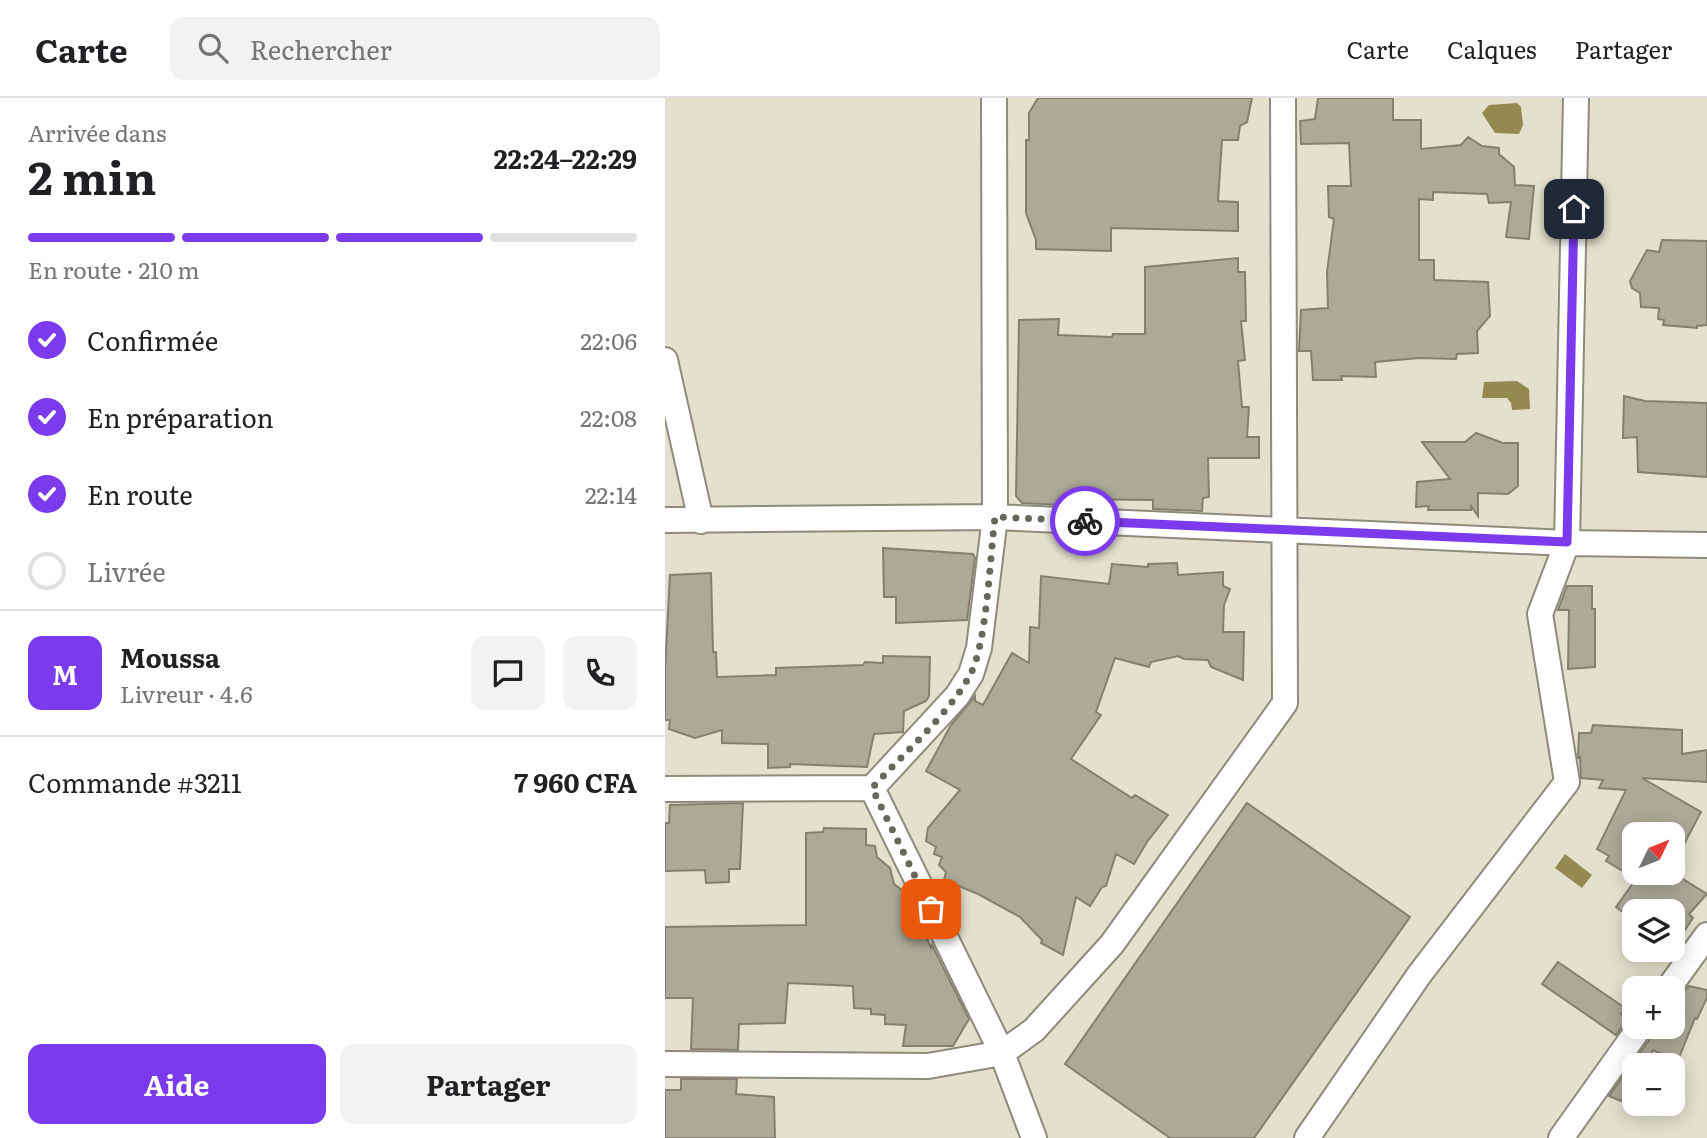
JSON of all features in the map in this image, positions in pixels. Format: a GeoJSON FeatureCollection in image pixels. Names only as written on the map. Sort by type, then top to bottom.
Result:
{"type":"FeatureCollection","features":[{"type":"Feature","properties":{"kind":"street"},"geometry":{"type":"LineString","coordinates":[[665,789],[872,788],[957,696],[971,674],[979,648],[995,517],[994,98]]}},
{"type":"Feature","properties":{"kind":"street"},"geometry":{"type":"LineString","coordinates":[[665,1064],[928,1066],[1002,1053],[1034,1030],[1112,944],[1285,703],[1283,98]]}},
{"type":"Feature","properties":{"kind":"street"},"geometry":{"type":"LineString","coordinates":[[1307,1138],[1419,975],[1567,782],[1540,614],[1567,542],[1576,98]]}},
{"type":"Feature","properties":{"kind":"street"},"geometry":{"type":"LineString","coordinates":[[665,360],[701,521]]}},
{"type":"Feature","properties":{"kind":"street"},"geometry":{"type":"LineString","coordinates":[[665,520],[995,517],[1567,542],[1707,545]]}},
{"type":"Feature","properties":{"kind":"street"},"geometry":{"type":"LineString","coordinates":[[872,788],[1002,1053],[1034,1138]]}},
{"type":"Feature","properties":{"kind":"street"},"geometry":{"type":"LineString","coordinates":[[1678,976],[1705,939]]}},
{"type":"Feature","properties":{"kind":"street"},"geometry":{"type":"LineString","coordinates":[[1561,1138],[1631,1039]]}},
{"type":"Feature","properties":{"kind":"shaded area"},"geometry":{"type":"Polygon","coordinates":[[[1517,103],[1521,107],[1523,125],[1519,134],[1495,133],[1482,113],[1489,105],[1517,103]]]}},
{"type":"Feature","properties":{"kind":"shaded area"},"geometry":{"type":"Polygon","coordinates":[[[1517,381],[1529,389],[1530,409],[1512,410],[1507,398],[1482,398],[1484,382],[1517,381]]]}},
{"type":"Feature","properties":{"kind":"shaded area"},"geometry":{"type":"Polygon","coordinates":[[[1565,854],[1592,875],[1582,888],[1555,868],[1565,854]]]}},
{"type":"Feature","properties":{"kind":"building"},"geometry":{"type":"Polygon","coordinates":[[[1038,98],[1252,98],[1247,122],[1240,126],[1238,140],[1222,140],[1218,201],[1238,202],[1238,231],[1111,228],[1111,251],[1036,249],[1036,240],[1026,213],[1026,140],[1029,140],[1029,113],[1038,98]]]}},
{"type":"Feature","properties":{"kind":"building"},"geometry":{"type":"Polygon","coordinates":[[[1318,98],[1393,98],[1393,120],[1421,120],[1421,149],[1461,145],[1468,137],[1482,146],[1499,148],[1499,154],[1514,167],[1515,185],[1534,186],[1529,239],[1506,237],[1511,202],[1489,203],[1487,194],[1433,192],[1433,200],[1419,199],[1419,260],[1434,260],[1434,280],[1488,282],[1490,316],[1477,331],[1478,353],[1457,354],[1456,359],[1419,358],[1375,362],[1376,377],[1341,376],[1342,380],[1313,380],[1311,351],[1299,351],[1301,310],[1328,308],[1327,272],[1334,219],[1329,217],[1328,186],[1351,186],[1349,143],[1301,144],[1300,121],[1315,119],[1318,98]]]}},
{"type":"Feature","properties":{"kind":"building"},"geometry":{"type":"Polygon","coordinates":[[[1662,240],[1707,241],[1707,325],[1697,328],[1663,325],[1664,320],[1658,319],[1659,308],[1641,307],[1640,293],[1632,288],[1630,281],[1647,250],[1659,252],[1662,240]]]}},
{"type":"Feature","properties":{"kind":"building"},"geometry":{"type":"Polygon","coordinates":[[[1238,258],[1238,272],[1245,272],[1246,321],[1241,321],[1245,360],[1238,361],[1242,407],[1249,407],[1247,437],[1259,437],[1259,458],[1208,458],[1209,497],[1203,498],[1202,511],[1153,509],[1153,500],[1061,499],[1061,505],[1022,503],[1016,496],[1019,320],[1059,319],[1058,335],[1112,337],[1113,334],[1145,334],[1145,267],[1238,258]]]}},
{"type":"Feature","properties":{"kind":"building"},"geometry":{"type":"Polygon","coordinates":[[[1624,396],[1645,401],[1707,403],[1707,477],[1638,472],[1637,437],[1623,438],[1624,396]]]}},
{"type":"Feature","properties":{"kind":"building"},"geometry":{"type":"Polygon","coordinates":[[[1476,433],[1503,443],[1518,443],[1518,486],[1508,494],[1478,493],[1478,516],[1471,506],[1471,510],[1428,510],[1429,506],[1416,507],[1417,482],[1450,479],[1422,442],[1465,442],[1476,433]]]}},
{"type":"Feature","properties":{"kind":"building"},"geometry":{"type":"Polygon","coordinates":[[[883,548],[973,554],[975,558],[967,620],[896,623],[896,597],[884,597],[883,548]]]}},
{"type":"Feature","properties":{"kind":"building"},"geometry":{"type":"Polygon","coordinates":[[[1177,563],[1178,575],[1223,572],[1223,586],[1230,589],[1224,605],[1223,632],[1244,632],[1243,680],[1211,667],[1208,660],[1184,659],[1178,656],[1151,662],[1149,667],[1115,658],[1096,712],[1101,715],[1071,759],[1132,798],[1135,795],[1168,815],[1134,864],[1116,854],[1106,886],[1102,887],[1090,906],[1076,897],[1063,955],[1041,943],[1042,940],[1020,917],[978,894],[944,880],[946,872],[939,865],[942,857],[934,854],[936,847],[926,841],[928,828],[960,790],[926,771],[951,725],[975,696],[975,701],[983,705],[1012,653],[1029,663],[1030,627],[1039,628],[1041,576],[1109,584],[1112,564],[1148,567],[1148,564],[1177,563]]]}},
{"type":"Feature","properties":{"kind":"building"},"geometry":{"type":"Polygon","coordinates":[[[711,573],[713,652],[716,652],[717,677],[776,675],[776,668],[883,663],[883,656],[930,657],[929,696],[926,701],[904,711],[903,732],[874,734],[867,767],[790,764],[790,767],[768,768],[768,744],[722,743],[722,730],[695,738],[669,729],[670,720],[665,720],[665,669],[670,575],[711,573]]]}},
{"type":"Feature","properties":{"kind":"building"},"geometry":{"type":"Polygon","coordinates":[[[1567,586],[1592,586],[1592,609],[1595,609],[1595,667],[1568,669],[1569,610],[1558,610],[1567,586]]]}},
{"type":"Feature","properties":{"kind":"building"},"geometry":{"type":"Polygon","coordinates":[[[1593,725],[1682,730],[1682,754],[1707,750],[1707,782],[1642,778],[1701,812],[1685,842],[1685,822],[1622,822],[1622,871],[1606,861],[1609,856],[1597,849],[1626,790],[1599,788],[1603,780],[1581,778],[1580,757],[1578,758],[1579,733],[1591,733],[1593,725]]]}},
{"type":"Feature","properties":{"kind":"building"},"geometry":{"type":"Polygon","coordinates":[[[743,803],[740,869],[729,869],[729,882],[706,883],[705,870],[665,871],[665,823],[669,823],[670,805],[743,803]]]}},
{"type":"Feature","properties":{"kind":"building"},"geometry":{"type":"Polygon","coordinates":[[[1247,803],[1410,917],[1254,1138],[1170,1138],[1065,1064],[1247,803]]]}},
{"type":"Feature","properties":{"kind":"building"},"geometry":{"type":"Polygon","coordinates":[[[824,828],[866,829],[866,845],[875,846],[877,857],[890,868],[894,884],[908,895],[931,948],[932,945],[969,1019],[953,1046],[903,1046],[906,1025],[885,1024],[885,1015],[871,1014],[871,1009],[854,1008],[853,986],[788,983],[785,1023],[739,1024],[738,1050],[691,1049],[693,998],[665,998],[665,927],[806,925],[806,833],[823,832],[824,828]]]}},
{"type":"Feature","properties":{"kind":"building"},"geometry":{"type":"Polygon","coordinates":[[[1685,880],[1707,894],[1689,914],[1693,918],[1685,930],[1685,899],[1622,899],[1622,911],[1616,907],[1631,886],[1685,886],[1685,880]]]}},
{"type":"Feature","properties":{"kind":"building"},"geometry":{"type":"Polygon","coordinates":[[[1558,962],[1622,1006],[1622,1027],[1616,1035],[1542,984],[1558,962]]]}},
{"type":"Feature","properties":{"kind":"building"},"geometry":{"type":"Polygon","coordinates":[[[1689,986],[1707,990],[1707,998],[1697,1019],[1695,1018],[1681,1053],[1660,1053],[1653,1050],[1651,1053],[1640,1053],[1650,1039],[1685,1039],[1685,990],[1689,986]]]}},
{"type":"Feature","properties":{"kind":"building"},"geometry":{"type":"Polygon","coordinates":[[[1622,1078],[1621,1101],[1609,1096],[1622,1078]]]}},
{"type":"Feature","properties":{"kind":"building"},"geometry":{"type":"Polygon","coordinates":[[[681,1079],[737,1079],[736,1094],[774,1097],[775,1138],[665,1138],[665,1090],[681,1090],[681,1079]]]}},
{"type":"Feature","properties":{"kind":"way so far"},"geometry":{"type":"LineString","coordinates":[[931,909],[872,788],[957,696],[971,674],[979,648],[995,517],[1085,521]]}},
{"type":"Feature","properties":{"kind":"route"},"geometry":{"type":"LineString","coordinates":[[1085,521],[1567,542],[1574,209]]}}]}
